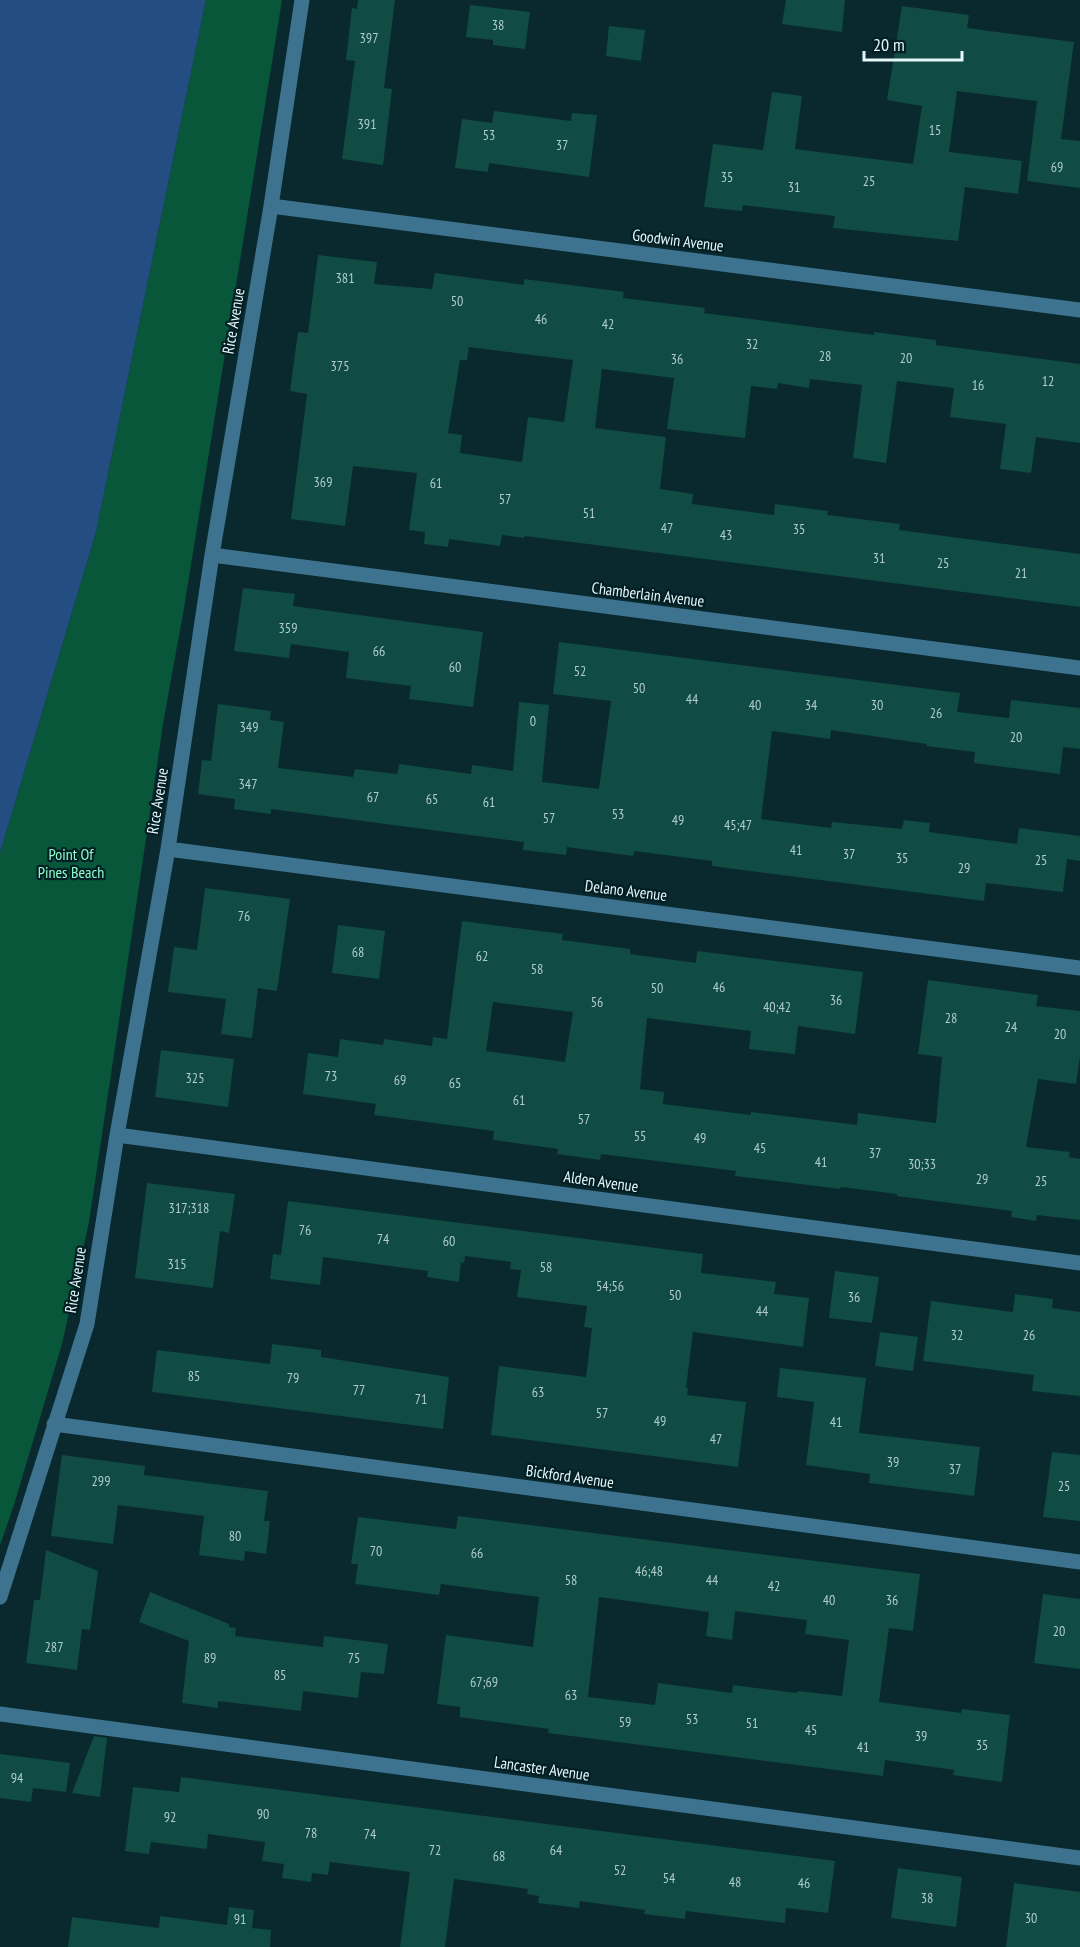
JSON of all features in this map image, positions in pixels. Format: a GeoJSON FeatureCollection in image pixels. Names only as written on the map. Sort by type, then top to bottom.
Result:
{"type":"FeatureCollection","features":[{"type":"Feature","properties":{"kind":"street","name":"Rice Avenue"},"geometry":{"type":"LineString","coordinates":[[0,1597],[87,1324],[117,1135],[168,849],[212,555],[271,206],[302,0]]}},
{"type":"Feature","properties":{"kind":"street","name":"Goodwin Avenue"},"geometry":{"type":"LineString","coordinates":[[271,206],[1080,310]]}},
{"type":"Feature","properties":{"kind":"street","name":"Chamberlain Avenue"},"geometry":{"type":"LineString","coordinates":[[212,555],[1080,668]]}},
{"type":"Feature","properties":{"kind":"street","name":"Delano Avenue"},"geometry":{"type":"LineString","coordinates":[[168,849],[1080,968]]}},
{"type":"Feature","properties":{"kind":"street","name":"Alden Avenue"},"geometry":{"type":"LineString","coordinates":[[117,1135],[1080,1263]]}},
{"type":"Feature","properties":{"kind":"street","name":"Bickford Avenue"},"geometry":{"type":"LineString","coordinates":[[54,1425],[1080,1562]]}},
{"type":"Feature","properties":{"kind":"street","name":"Lancaster Avenue"},"geometry":{"type":"LineString","coordinates":[[0,1714],[1080,1858]]}},
{"type":"Feature","properties":{"kind":"green space","name":"Point Of Pines Beach"},"geometry":{"type":"Polygon","coordinates":[[[206,0],[282,0],[184,608],[164,718],[89,1222],[62,1344],[0,1545],[0,853],[96,532],[206,0]]]}},
{"type":"Feature","properties":{"kind":"water"},"geometry":{"type":"Polygon","coordinates":[[[0,0],[206,0],[96,532],[0,853],[0,0]]]}},
{"type":"Feature","properties":{"kind":"building"},"geometry":{"type":"Polygon","coordinates":[[[358,0],[395,0],[384,88],[392,89],[383,165],[342,159],[355,61],[346,60],[352,8],[357,9],[358,0]]]}},
{"type":"Feature","properties":{"kind":"building"},"geometry":{"type":"Polygon","coordinates":[[[786,0],[845,0],[842,32],[782,24],[786,0]]]}},
{"type":"Feature","properties":{"kind":"building"},"geometry":{"type":"Polygon","coordinates":[[[470,5],[530,12],[525,49],[493,45],[493,40],[466,37],[470,5]]]}},
{"type":"Feature","properties":{"kind":"building"},"geometry":{"type":"Polygon","coordinates":[[[902,6],[969,15],[967,28],[1074,42],[1061,139],[1080,141],[1080,188],[1027,181],[1037,101],[957,91],[949,152],[1022,161],[1018,194],[965,187],[958,241],[833,228],[835,216],[743,205],[742,211],[704,207],[713,144],[763,150],[772,92],[802,96],[795,149],[913,164],[922,106],[887,100],[902,6]]]}},
{"type":"Feature","properties":{"kind":"building"},"geometry":{"type":"Polygon","coordinates":[[[609,26],[645,30],[641,61],[606,56],[609,26]]]}},
{"type":"Feature","properties":{"kind":"building"},"geometry":{"type":"Polygon","coordinates":[[[494,111],[571,121],[572,113],[597,115],[589,177],[489,163],[488,172],[455,168],[462,119],[492,123],[494,111]]]}},
{"type":"Feature","properties":{"kind":"building"},"geometry":{"type":"Polygon","coordinates":[[[318,255],[377,262],[374,284],[432,289],[435,273],[524,285],[524,279],[624,292],[623,298],[705,308],[704,313],[874,335],[874,332],[936,340],[936,345],[1080,364],[1080,443],[1036,437],[1031,473],[1000,469],[1006,424],[950,417],[954,388],[897,381],[886,463],[853,458],[862,385],[810,379],[809,388],[778,383],[777,389],[751,386],[745,438],[667,429],[674,378],[602,369],[595,428],[666,437],[660,489],[693,494],[692,504],[774,515],[775,504],[828,511],[827,515],[900,524],[899,530],[1080,554],[1080,607],[525,536],[524,538],[502,535],[500,546],[449,539],[448,547],[424,544],[425,532],[409,530],[417,473],[353,466],[345,526],[291,519],[307,394],[290,391],[298,332],[308,333],[318,255]],[[469,347],[467,360],[460,360],[448,433],[462,435],[460,453],[522,462],[528,417],[564,422],[573,360],[469,347]]]}},
{"type":"Feature","properties":{"kind":"building"},"geometry":{"type":"Polygon","coordinates":[[[243,588],[295,594],[293,606],[483,632],[473,707],[409,699],[411,686],[346,678],[349,652],[291,644],[289,658],[234,651],[243,588]]]}},
{"type":"Feature","properties":{"kind":"building"},"geometry":{"type":"Polygon","coordinates":[[[559,642],[960,693],[957,712],[1009,718],[1011,700],[1080,708],[1080,749],[1063,747],[1060,774],[974,763],[975,752],[926,746],[927,744],[831,730],[830,739],[772,731],[761,819],[831,828],[832,822],[902,829],[904,820],[930,823],[929,832],[1017,844],[1019,828],[1080,836],[1080,861],[1067,859],[1063,892],[986,883],[984,901],[712,866],[712,861],[634,851],[633,856],[567,847],[566,855],[523,850],[524,842],[271,809],[271,814],[234,809],[235,799],[198,794],[202,760],[211,761],[218,704],[271,711],[270,720],[284,722],[278,768],[353,777],[355,769],[397,774],[399,764],[471,774],[472,765],[513,771],[519,702],[549,705],[542,782],[599,789],[611,701],[553,694],[559,642]]]}},
{"type":"Feature","properties":{"kind":"building"},"geometry":{"type":"Polygon","coordinates":[[[205,888],[290,899],[277,991],[258,988],[252,1038],[221,1034],[226,999],[168,992],[174,947],[197,950],[205,888]]]}},
{"type":"Feature","properties":{"kind":"building"},"geometry":{"type":"Polygon","coordinates":[[[462,921],[563,934],[562,940],[630,949],[630,954],[696,963],[697,951],[863,972],[855,1034],[798,1026],[795,1054],[749,1049],[751,1031],[647,1018],[640,1089],[664,1092],[663,1104],[751,1115],[751,1112],[857,1125],[858,1113],[936,1123],[942,1057],[918,1054],[928,980],[1038,995],[1036,1006],[1080,1011],[1080,1056],[1076,1084],[1038,1079],[1026,1147],[1070,1152],[1069,1157],[1080,1159],[1080,1220],[1037,1215],[1036,1221],[1011,1217],[1012,1211],[897,1196],[897,1194],[735,1176],[736,1171],[601,1154],[600,1160],[557,1154],[558,1149],[493,1140],[494,1131],[374,1115],[376,1104],[303,1094],[308,1053],[338,1057],[340,1039],[383,1045],[384,1039],[432,1046],[433,1037],[447,1039],[462,921]],[[493,1002],[486,1051],[565,1062],[573,1012],[493,1002]]]}},
{"type":"Feature","properties":{"kind":"building"},"geometry":{"type":"Polygon","coordinates":[[[338,925],[385,931],[379,979],[332,973],[338,925]]]}},
{"type":"Feature","properties":{"kind":"building"},"geometry":{"type":"Polygon","coordinates":[[[161,1050],[234,1059],[228,1107],[155,1097],[161,1050]]]}},
{"type":"Feature","properties":{"kind":"building"},"geometry":{"type":"Polygon","coordinates":[[[147,1183],[235,1194],[229,1233],[220,1231],[213,1288],[135,1278],[147,1183]]]}},
{"type":"Feature","properties":{"kind":"building"},"geometry":{"type":"Polygon","coordinates":[[[288,1201],[703,1254],[701,1273],[776,1282],[774,1294],[809,1298],[803,1347],[693,1332],[687,1395],[746,1402],[738,1467],[491,1435],[499,1366],[586,1377],[592,1328],[584,1327],[587,1306],[517,1297],[521,1270],[510,1269],[511,1262],[465,1256],[464,1263],[461,1262],[459,1282],[427,1277],[428,1271],[323,1257],[320,1285],[270,1279],[273,1254],[281,1255],[288,1201]]]}},
{"type":"Feature","properties":{"kind":"building"},"geometry":{"type":"Polygon","coordinates":[[[835,1271],[879,1277],[872,1323],[829,1318],[835,1271]]]}},
{"type":"Feature","properties":{"kind":"building"},"geometry":{"type":"Polygon","coordinates":[[[1015,1294],[1053,1299],[1052,1308],[1080,1312],[1080,1396],[1032,1391],[1034,1375],[923,1361],[931,1301],[1013,1312],[1015,1294]]]}},
{"type":"Feature","properties":{"kind":"building"},"geometry":{"type":"Polygon","coordinates":[[[880,1332],[918,1337],[913,1371],[875,1366],[880,1332]]]}},
{"type":"Feature","properties":{"kind":"building"},"geometry":{"type":"Polygon","coordinates":[[[272,1344],[321,1350],[321,1357],[449,1377],[443,1429],[152,1392],[157,1350],[270,1364],[272,1344]]]}},
{"type":"Feature","properties":{"kind":"building"},"geometry":{"type":"Polygon","coordinates":[[[780,1368],[866,1378],[859,1433],[980,1447],[974,1496],[869,1483],[870,1474],[806,1465],[814,1402],[777,1397],[780,1368]]]}},
{"type":"Feature","properties":{"kind":"building"},"geometry":{"type":"Polygon","coordinates":[[[1052,1452],[1080,1455],[1080,1521],[1043,1517],[1052,1452]]]}},
{"type":"Feature","properties":{"kind":"building"},"geometry":{"type":"Polygon","coordinates":[[[62,1455],[145,1466],[144,1475],[268,1491],[264,1521],[270,1521],[266,1554],[245,1551],[244,1561],[199,1555],[204,1516],[118,1505],[113,1544],[51,1536],[62,1455]]]}},
{"type":"Feature","properties":{"kind":"building"},"geometry":{"type":"Polygon","coordinates":[[[458,1516],[920,1574],[913,1631],[889,1628],[879,1702],[961,1713],[962,1709],[1010,1715],[1002,1782],[953,1775],[954,1770],[885,1760],[883,1776],[548,1733],[549,1729],[460,1717],[460,1707],[437,1704],[446,1635],[533,1647],[539,1597],[441,1584],[439,1595],[355,1584],[358,1564],[351,1564],[358,1517],[456,1529],[458,1516]],[[599,1597],[588,1697],[655,1705],[658,1683],[732,1693],[733,1685],[842,1696],[849,1640],[805,1634],[807,1620],[735,1611],[732,1640],[706,1636],[709,1612],[599,1597]]]}},
{"type":"Feature","properties":{"kind":"building"},"geometry":{"type":"Polygon","coordinates":[[[46,1550],[98,1571],[90,1630],[82,1629],[77,1670],[26,1663],[34,1600],[40,1600],[46,1550]]]}},
{"type":"Feature","properties":{"kind":"building"},"geometry":{"type":"Polygon","coordinates":[[[150,1592],[229,1624],[229,1627],[236,1628],[235,1636],[323,1647],[324,1636],[388,1644],[384,1674],[361,1672],[358,1698],[303,1691],[301,1711],[218,1701],[218,1708],[182,1703],[189,1641],[139,1622],[150,1592]]]}},
{"type":"Feature","properties":{"kind":"building"},"geometry":{"type":"Polygon","coordinates":[[[1043,1594],[1080,1599],[1080,1669],[1034,1663],[1043,1594]]]}},
{"type":"Feature","properties":{"kind":"building"},"geometry":{"type":"Polygon","coordinates":[[[94,1736],[107,1738],[100,1797],[72,1793],[94,1736]]]}},
{"type":"Feature","properties":{"kind":"building"},"geometry":{"type":"Polygon","coordinates":[[[0,1754],[70,1763],[66,1792],[33,1788],[31,1802],[0,1798],[0,1754]]]}},
{"type":"Feature","properties":{"kind":"building"},"geometry":{"type":"Polygon","coordinates":[[[181,1777],[835,1861],[828,1913],[786,1908],[785,1923],[686,1911],[685,1919],[644,1914],[645,1910],[580,1901],[579,1908],[538,1903],[539,1896],[527,1894],[528,1889],[454,1879],[445,1947],[400,1947],[410,1872],[330,1862],[328,1875],[312,1873],[311,1882],[282,1878],[284,1864],[262,1861],[265,1842],[208,1834],[207,1849],[151,1842],[149,1854],[125,1851],[133,1787],[179,1792],[181,1777]]]}},
{"type":"Feature","properties":{"kind":"building"},"geometry":{"type":"Polygon","coordinates":[[[898,1868],[962,1877],[956,1927],[891,1918],[898,1868]]]}},
{"type":"Feature","properties":{"kind":"building"},"geometry":{"type":"Polygon","coordinates":[[[1014,1883],[1080,1892],[1080,1947],[1006,1947],[1014,1883]]]}},
{"type":"Feature","properties":{"kind":"building"},"geometry":{"type":"Polygon","coordinates":[[[229,1907],[254,1910],[252,1928],[271,1930],[270,1947],[68,1947],[72,1917],[159,1928],[160,1916],[227,1925],[229,1907]]]}}]}
